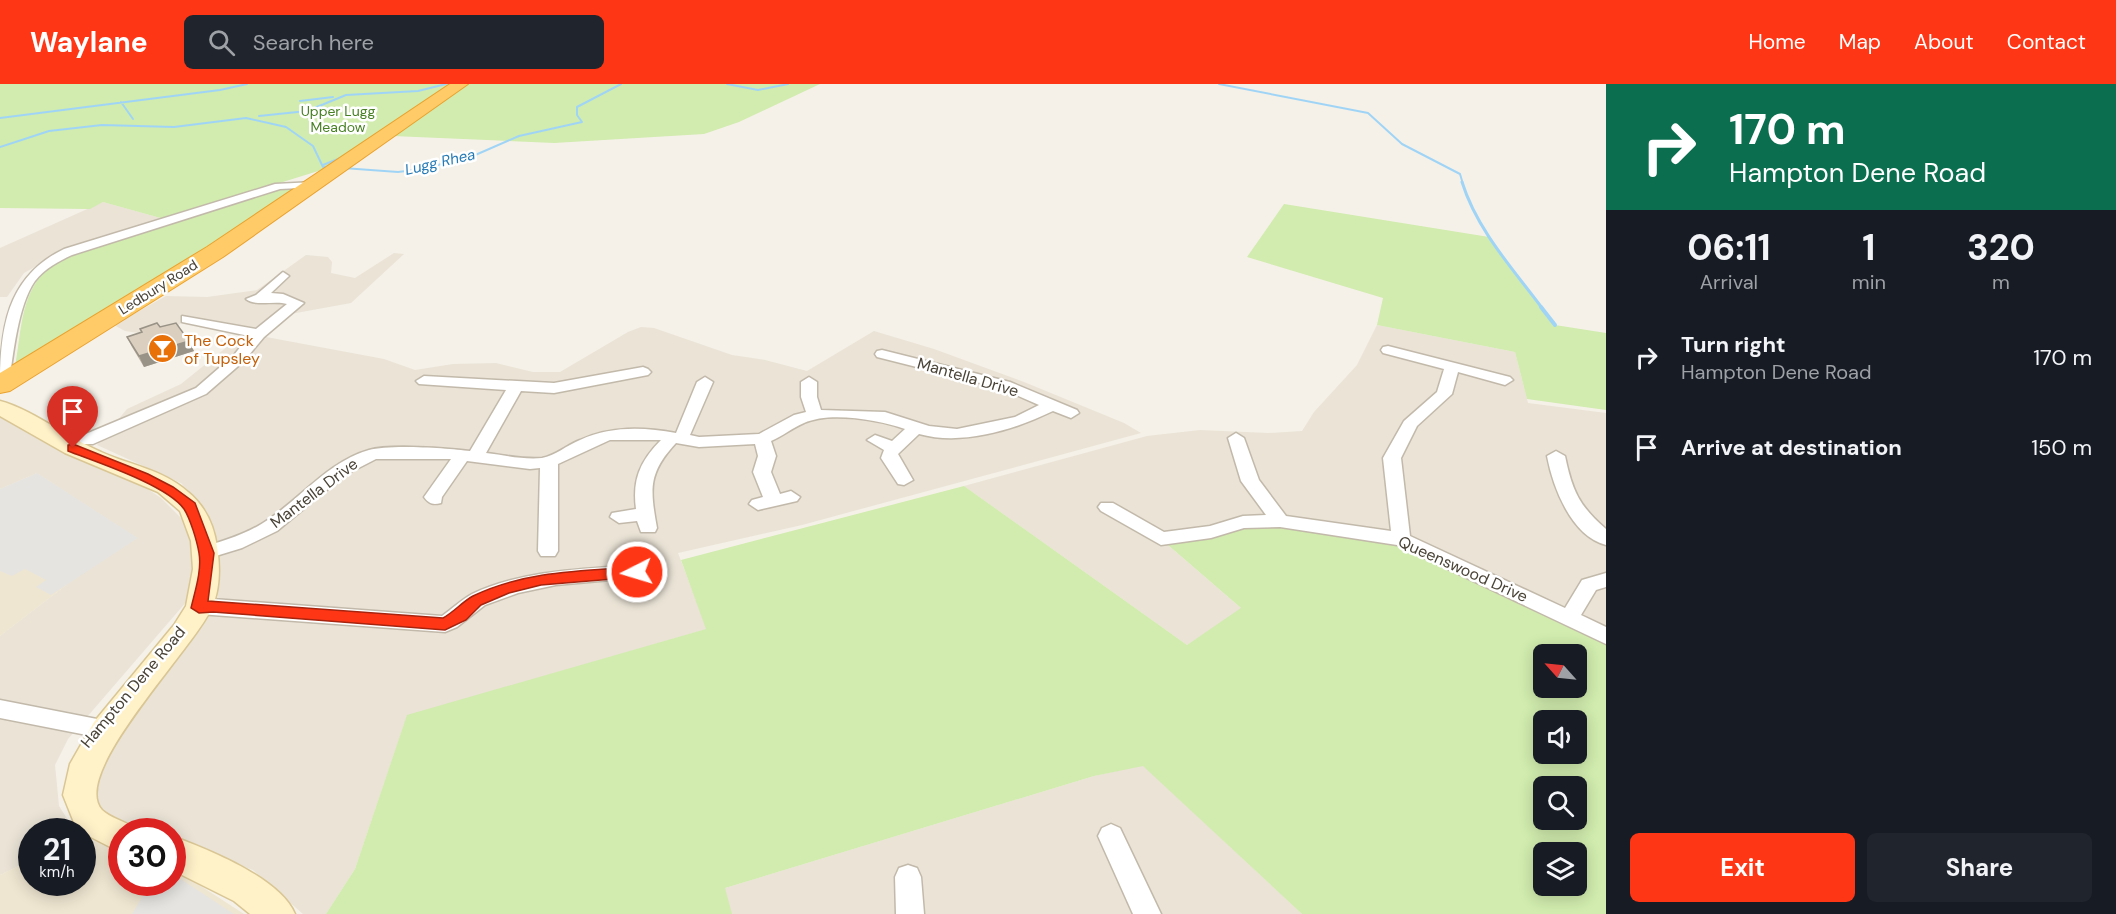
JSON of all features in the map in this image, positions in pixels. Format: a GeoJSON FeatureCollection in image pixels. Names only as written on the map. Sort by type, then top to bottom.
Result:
{"type":"FeatureCollection","features":[{"type":"Feature","properties":{"kind":"highway","name":"Ledbury Road"},"geometry":{"type":"LineString","coordinates":[[0,392],[215,252],[460,84]]}},
{"type":"Feature","properties":{"kind":"street"},"geometry":{"type":"LineString","coordinates":[[0,392],[16,315],[27,283],[50,260],[68,252],[279,186],[314,185]]}},
{"type":"Feature","properties":{"kind":"street"},"geometry":{"type":"LineString","coordinates":[[283,276],[264,290],[260,298],[278,297],[297,303],[314,301]]}},
{"type":"Feature","properties":{"kind":"street"},"geometry":{"type":"LineString","coordinates":[[87,440],[201,391],[239,358],[260,334],[297,303]]}},
{"type":"Feature","properties":{"kind":"street"},"geometry":{"type":"LineString","coordinates":[[187,319],[260,334]]}},
{"type":"Feature","properties":{"kind":"street"},"geometry":{"type":"LineString","coordinates":[[1388,350],[1505,380]]}},
{"type":"Feature","properties":{"kind":"street","name":"Mantella Drive"},"geometry":{"type":"LineString","coordinates":[[882,354],[903,355],[1005,385],[1071,413]]}},
{"type":"Feature","properties":{"kind":"street"},"geometry":{"type":"LineString","coordinates":[[1401,539],[1392,458],[1410,424],[1444,394],[1452,367]]}},
{"type":"Feature","properties":{"kind":"street"},"geometry":{"type":"LineString","coordinates":[[424,381],[456,377],[516,386],[554,388],[643,372]]}},
{"type":"Feature","properties":{"kind":"street"},"geometry":{"type":"LineString","coordinates":[[619,517],[647,521],[644,471],[653,456],[690,424],[695,401],[705,382]]}},
{"type":"Feature","properties":{"kind":"street"},"geometry":{"type":"LineString","coordinates":[[809,382],[809,397],[814,414]]}},
{"type":"Feature","properties":{"kind":"street"},"geometry":{"type":"LineString","coordinates":[[428,500],[469,455],[516,386]]}},
{"type":"Feature","properties":{"kind":"street","name":"Hampton Dene Road"},"geometry":{"type":"LineString","coordinates":[[0,392],[73,448],[143,476],[190,506],[207,553],[206,576],[199,608],[168,649],[97,728],[78,753],[68,772],[65,790],[69,806],[78,820],[108,832]]}},
{"type":"Feature","properties":{"kind":"street","name":"Mantella Drive"},"geometry":{"type":"LineString","coordinates":[[207,553],[235,544],[270,527],[339,471],[363,457],[388,453],[469,455],[530,464],[549,462],[586,443],[608,435],[639,432],[699,442],[762,439],[774,435],[800,418],[814,414],[885,417],[940,434],[971,432],[1020,421],[1052,405]]}},
{"type":"Feature","properties":{"kind":"street"},"geometry":{"type":"LineString","coordinates":[[904,480],[890,458],[893,448],[916,427]]}},
{"type":"Feature","properties":{"kind":"street"},"geometry":{"type":"LineString","coordinates":[[1236,438],[1250,481],[1280,522]]}},
{"type":"Feature","properties":{"kind":"street"},"geometry":{"type":"LineString","coordinates":[[762,439],[767,456],[762,472],[774,501]]}},
{"type":"Feature","properties":{"kind":"street"},"geometry":{"type":"LineString","coordinates":[[875,440],[893,448]]}},
{"type":"Feature","properties":{"kind":"street"},"geometry":{"type":"LineString","coordinates":[[1556,456],[1562,492],[1582,519],[1606,539]]}},
{"type":"Feature","properties":{"kind":"street"},"geometry":{"type":"LineString","coordinates":[[548,551],[556,529],[549,462]]}},
{"type":"Feature","properties":{"kind":"street","name":"Queenswood Drive"},"geometry":{"type":"LineString","coordinates":[[1107,507],[1161,539],[1211,532],[1243,522],[1280,522],[1401,539],[1606,636]]}},
{"type":"Feature","properties":{"kind":"street"},"geometry":{"type":"LineString","coordinates":[[199,608],[213,606],[445,624],[460,616],[475,602],[505,588],[541,580],[637,572]]}},
{"type":"Feature","properties":{"kind":"street"},"geometry":{"type":"LineString","coordinates":[[1570,617],[1589,585],[1606,580]]}},
{"type":"Feature","properties":{"kind":"street"},"geometry":{"type":"LineString","coordinates":[[0,710],[97,728]]}},
{"type":"Feature","properties":{"kind":"street"},"geometry":{"type":"LineString","coordinates":[[1112,836],[1147,914]]}},
{"type":"Feature","properties":{"kind":"street"},"geometry":{"type":"LineString","coordinates":[[186,859],[247,889],[277,914]]}},
{"type":"Feature","properties":{"kind":"street"},"geometry":{"type":"LineString","coordinates":[[908,877],[910,914]]}},
{"type":"Feature","properties":{"kind":"shaded area"},"geometry":{"type":"Polygon","coordinates":[[[103,202],[164,219],[65,250],[24,273],[7,297],[0,297],[0,248],[103,202]]]}},
{"type":"Feature","properties":{"kind":"shaded area"},"geometry":{"type":"Polygon","coordinates":[[[394,253],[404,254],[351,303],[274,317],[245,333],[384,359],[415,370],[453,364],[496,363],[533,372],[560,372],[628,332],[641,327],[654,328],[732,355],[765,360],[807,371],[874,331],[934,349],[1024,382],[1124,423],[1141,433],[802,525],[678,553],[707,629],[407,716],[355,869],[326,914],[303,914],[253,870],[186,846],[186,818],[111,818],[100,814],[90,800],[98,750],[221,602],[215,591],[210,544],[201,505],[181,483],[97,445],[127,409],[181,384],[243,334],[184,321],[172,330],[152,335],[125,331],[114,325],[166,296],[207,297],[257,290],[306,255],[328,257],[332,262],[331,273],[355,278],[394,253]]]}},
{"type":"Feature","properties":{"kind":"shaded area"},"geometry":{"type":"Polygon","coordinates":[[[1377,325],[1515,352],[1528,403],[1606,413],[1606,636],[1162,540],[1242,609],[1187,645],[964,486],[1147,436],[1200,430],[1268,433],[1302,431],[1314,412],[1357,365],[1377,325]]]}},
{"type":"Feature","properties":{"kind":"shaded area"},"geometry":{"type":"Polygon","coordinates":[[[0,417],[57,448],[134,480],[161,498],[185,522],[198,551],[187,601],[68,739],[55,765],[59,806],[67,818],[18,818],[18,866],[0,875],[0,636],[78,576],[137,538],[37,473],[0,489],[0,417]]]}},
{"type":"Feature","properties":{"kind":"shaded area"},"geometry":{"type":"Polygon","coordinates":[[[37,473],[138,538],[78,576],[0,636],[0,489],[37,473]]]}},
{"type":"Feature","properties":{"kind":"shaded area"},"geometry":{"type":"Polygon","coordinates":[[[37,473],[138,538],[51,595],[36,587],[46,580],[25,569],[12,576],[0,571],[0,489],[37,473]]]}},
{"type":"Feature","properties":{"kind":"shaded area"},"geometry":{"type":"Polygon","coordinates":[[[1143,765],[1302,914],[660,914],[725,888],[1094,776],[1143,765]]]}},
{"type":"Feature","properties":{"kind":"shaded area"},"geometry":{"type":"Polygon","coordinates":[[[96,841],[108,845],[108,896],[186,896],[186,876],[244,914],[0,914],[0,875],[18,866],[18,896],[96,896],[96,841]]]}},
{"type":"Feature","properties":{"kind":"shaded area"},"geometry":{"type":"Polygon","coordinates":[[[186,883],[234,914],[132,914],[143,896],[186,896],[186,883]]]}},
{"type":"Feature","properties":{"kind":"green space","name":"Upper Lugg Meadow"},"geometry":{"type":"Polygon","coordinates":[[[0,84],[454,84],[331,167],[164,219],[103,202],[90,209],[0,208],[0,84]]]}},
{"type":"Feature","properties":{"kind":"green space"},"geometry":{"type":"Polygon","coordinates":[[[467,84],[820,84],[739,122],[704,134],[554,143],[393,136],[467,84]]]}},
{"type":"Feature","properties":{"kind":"green space"},"geometry":{"type":"Polygon","coordinates":[[[304,187],[14,372],[28,297],[44,272],[56,260],[281,188],[304,187]]]}},
{"type":"Feature","properties":{"kind":"green space"},"geometry":{"type":"Polygon","coordinates":[[[1284,204],[1489,237],[1555,325],[1606,333],[1606,410],[1527,399],[1515,352],[1377,325],[1383,298],[1247,257],[1284,204]]]}},
{"type":"Feature","properties":{"kind":"green space"},"geometry":{"type":"Polygon","coordinates":[[[964,486],[1187,645],[1241,608],[1161,539],[1243,522],[1401,539],[1606,636],[1606,914],[1302,914],[1143,766],[1094,776],[725,888],[732,914],[326,914],[355,869],[407,715],[706,629],[681,560],[964,486]]]}},
{"type":"Feature","properties":{"kind":"building"},"geometry":{"type":"Polygon","coordinates":[[[157,323],[160,327],[176,323],[189,341],[139,356],[127,337],[142,332],[140,329],[157,323]]]}},
{"type":"Feature","properties":{"kind":"waterway"},"geometry":{"type":"LineString","coordinates":[[121,103],[220,90],[247,84]]}},
{"type":"Feature","properties":{"kind":"waterway"},"geometry":{"type":"LineString","coordinates":[[259,116],[307,111],[346,95],[418,91],[446,84]]}},
{"type":"Feature","properties":{"kind":"waterway","name":"Lugg Rhea"},"geometry":{"type":"LineString","coordinates":[[343,168],[398,172],[422,169],[473,156],[519,136],[582,122],[577,115],[577,107],[621,84]]}},
{"type":"Feature","properties":{"kind":"waterway","name":"Lugg Rhea"},"geometry":{"type":"LineString","coordinates":[[727,84],[758,90],[788,84]]}},
{"type":"Feature","properties":{"kind":"waterway"},"geometry":{"type":"LineString","coordinates":[[1219,84],[1368,113],[1402,144],[1460,174],[1463,184]]}},
{"type":"Feature","properties":{"kind":"waterway"},"geometry":{"type":"LineString","coordinates":[[300,101],[333,97]]}},
{"type":"Feature","properties":{"kind":"waterway"},"geometry":{"type":"LineString","coordinates":[[0,118],[121,103]]}},
{"type":"Feature","properties":{"kind":"waterway"},"geometry":{"type":"LineString","coordinates":[[121,103],[133,119]]}},
{"type":"Feature","properties":{"kind":"waterway","name":"Lugg Rhea"},"geometry":{"type":"LineString","coordinates":[[0,147],[49,131],[102,125],[174,127],[246,118],[286,127],[313,146],[323,167],[331,167]]}},
{"type":"Feature","properties":{"kind":"waterway"},"geometry":{"type":"LineString","coordinates":[[323,165],[343,157]]}},
{"type":"Feature","properties":{"kind":"waterway"},"geometry":{"type":"LineString","coordinates":[[1462,182],[1486,233],[1542,308]]}},
{"type":"Feature","properties":{"kind":"waterway"},"geometry":{"type":"LineString","coordinates":[[1541,307],[1555,325]]}},
{"type":"Feature","properties":{"kind":"place","name":"The Cock of Tupsley"},"geometry":{"type":"Point","coordinates":[163,349]}},
{"type":"Feature","properties":{"kind":"route"},"geometry":{"type":"LineString","coordinates":[[73,448],[143,476],[190,506],[207,553],[206,576],[199,608],[213,606],[445,624],[460,616],[475,602],[505,588],[541,580],[637,572]]}}]}
